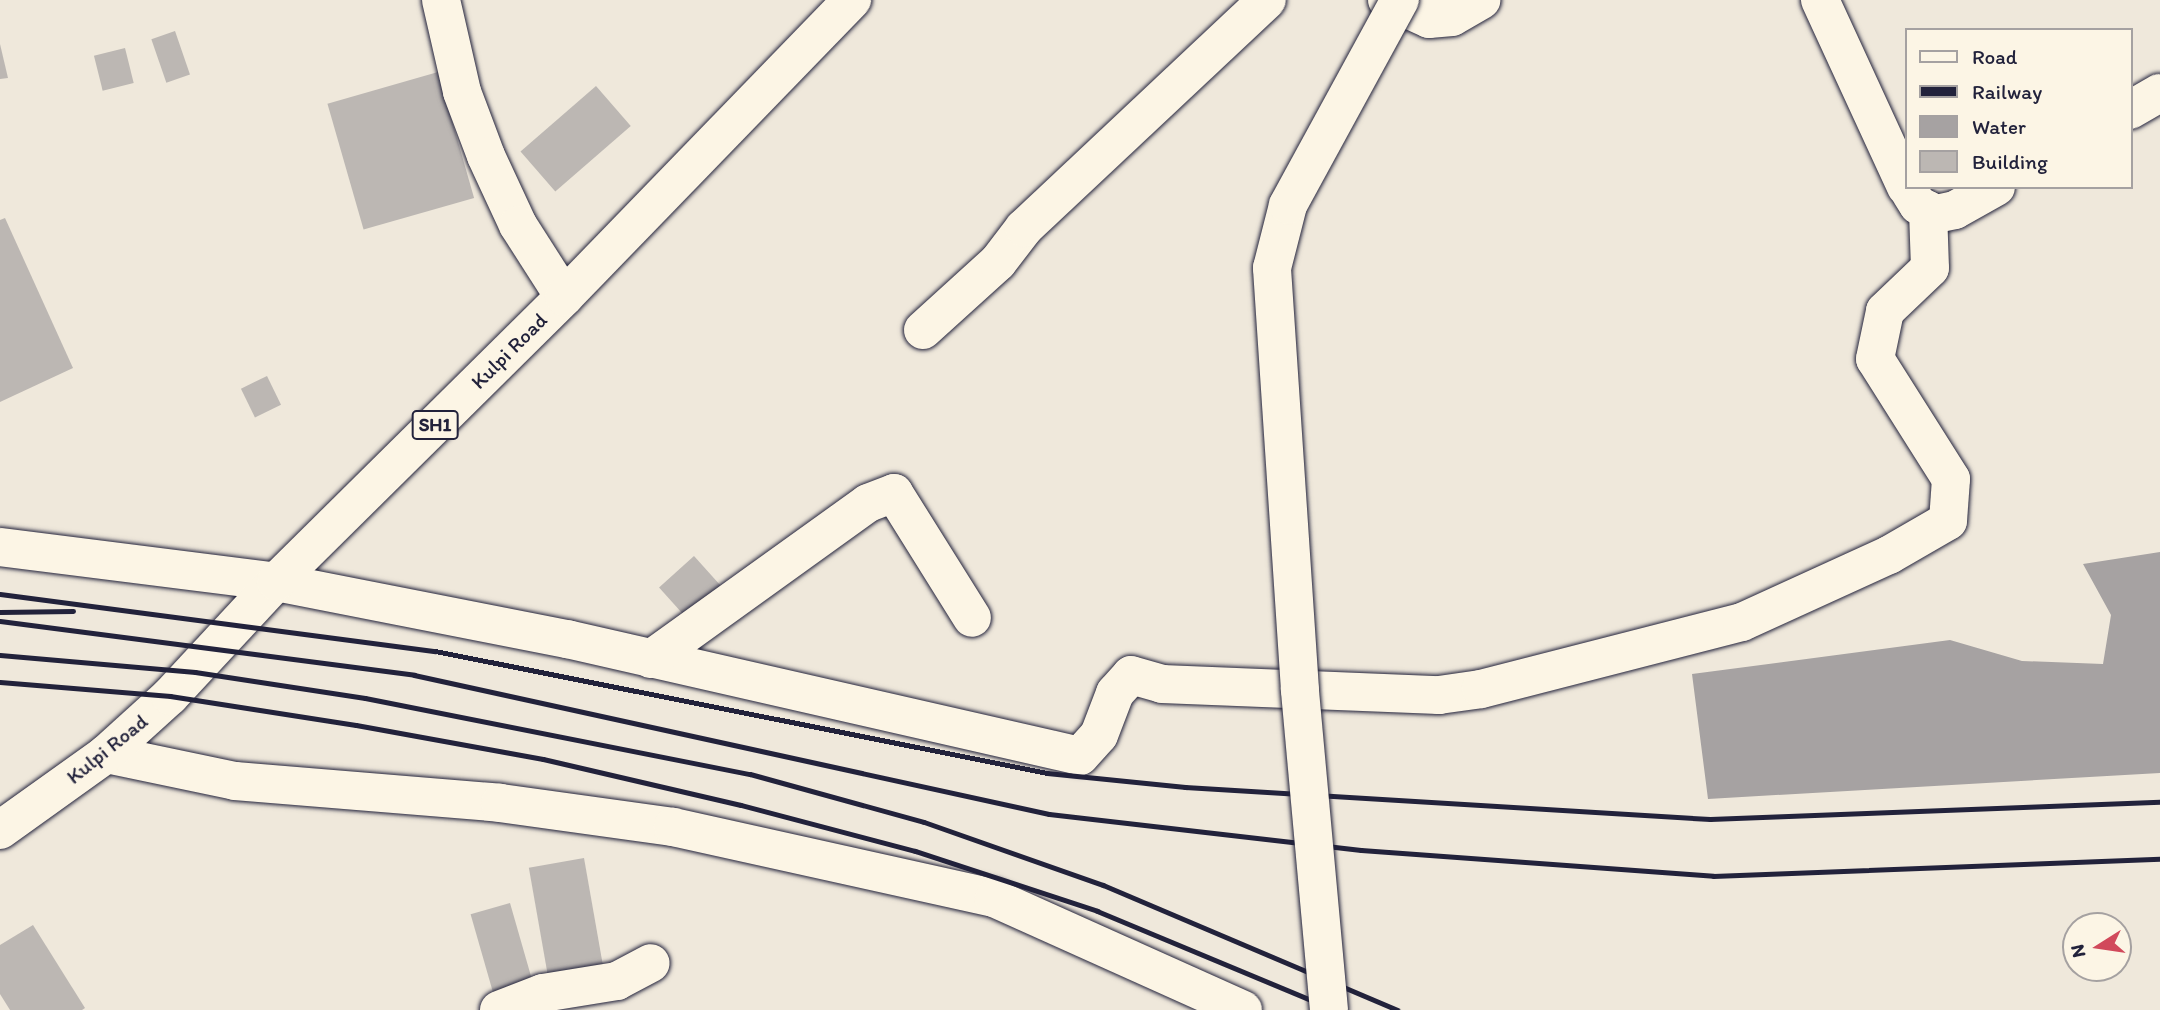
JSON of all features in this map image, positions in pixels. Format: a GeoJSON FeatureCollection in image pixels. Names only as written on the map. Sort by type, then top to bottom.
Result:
{"type":"FeatureCollection","features":[{"type":"Feature","properties":{"kind":"street"},"geometry":{"type":"LineString","coordinates":[[441,0],[462,92],[486,156],[518,225],[564,297]]}},
{"type":"Feature","properties":{"kind":"street","name":"Kulpi Road"},"geometry":{"type":"LineString","coordinates":[[0,830],[106,754],[195,672],[276,582],[564,297],[852,0]]}},
{"type":"Feature","properties":{"kind":"street"},"geometry":{"type":"LineString","coordinates":[[923,330],[998,262],[1024,228],[1267,0]]}},
{"type":"Feature","properties":{"kind":"street"},"geometry":{"type":"LineString","coordinates":[[1387,0],[1429,19],[1452,17],[1482,0]]}},
{"type":"Feature","properties":{"kind":"street"},"geometry":{"type":"LineString","coordinates":[[1329,1010],[1300,690],[1272,268],[1288,205],[1399,0]]}},
{"type":"Feature","properties":{"kind":"street"},"geometry":{"type":"LineString","coordinates":[[1820,0],[1904,176]]}},
{"type":"Feature","properties":{"kind":"street"},"geometry":{"type":"LineString","coordinates":[[2132,109],[2160,93]]}},
{"type":"Feature","properties":{"kind":"street"},"geometry":{"type":"LineString","coordinates":[[1913,195],[1936,214],[1955,210],[1992,189]]}},
{"type":"Feature","properties":{"kind":"street"},"geometry":{"type":"LineString","coordinates":[[0,547],[276,582],[651,659],[1080,756],[1099,735],[1115,693],[1131,675],[1163,684],[1439,695],[1481,689],[1742,622],[1889,555],[1948,521],[1951,479],[1875,359],[1885,311],[1930,268],[1913,195]]}},
{"type":"Feature","properties":{"kind":"street"},"geometry":{"type":"LineString","coordinates":[[651,659],[869,503],[894,493],[972,618]]}},
{"type":"Feature","properties":{"kind":"street"},"geometry":{"type":"LineString","coordinates":[[106,754],[235,781],[500,803],[673,827],[995,898],[1243,1010]]}},
{"type":"Feature","properties":{"kind":"street"},"geometry":{"type":"LineString","coordinates":[[499,1010],[542,993],[617,981],[651,963]]}},
{"type":"Feature","properties":{"kind":"water"},"geometry":{"type":"Polygon","coordinates":[[[2160,552],[2160,773],[1708,799],[1692,674],[1950,640],[2022,661],[2103,664],[2111,615],[2083,564],[2160,552]]]}},
{"type":"Feature","properties":{"kind":"building"},"geometry":{"type":"Polygon","coordinates":[[[175,31],[190,74],[166,83],[151,39],[175,31]]]}},
{"type":"Feature","properties":{"kind":"building"},"geometry":{"type":"Polygon","coordinates":[[[0,44],[8,78],[0,79],[0,44]]]}},
{"type":"Feature","properties":{"kind":"building"},"geometry":{"type":"Polygon","coordinates":[[[125,48],[134,83],[103,91],[94,56],[125,48]]]}},
{"type":"Feature","properties":{"kind":"building"},"geometry":{"type":"Polygon","coordinates":[[[438,72],[474,198],[364,230],[327,104],[438,72]]]}},
{"type":"Feature","properties":{"kind":"building"},"geometry":{"type":"Polygon","coordinates":[[[596,86],[631,126],[555,192],[521,152],[596,86]]]}},
{"type":"Feature","properties":{"kind":"building"},"geometry":{"type":"Polygon","coordinates":[[[5,218],[73,368],[0,402],[0,220],[5,218]]]}},
{"type":"Feature","properties":{"kind":"building"},"geometry":{"type":"Polygon","coordinates":[[[267,376],[281,405],[255,417],[241,389],[267,376]]]}},
{"type":"Feature","properties":{"kind":"building"},"geometry":{"type":"Polygon","coordinates":[[[694,556],[723,588],[688,619],[659,587],[694,556]]]}},
{"type":"Feature","properties":{"kind":"building"},"geometry":{"type":"Polygon","coordinates":[[[584,858],[604,974],[549,984],[529,868],[584,858]]]}},
{"type":"Feature","properties":{"kind":"building"},"geometry":{"type":"Polygon","coordinates":[[[510,903],[533,983],[493,994],[471,914],[510,903]]]}},
{"type":"Feature","properties":{"kind":"building"},"geometry":{"type":"Polygon","coordinates":[[[33,925],[85,1008],[82,1010],[10,1010],[0,994],[0,945],[33,925]]]}},
{"type":"Feature","properties":{"kind":"railway"},"geometry":{"type":"LineString","coordinates":[[0,594],[435,651],[1047,773],[1185,787],[1710,819],[2160,802]]}},
{"type":"Feature","properties":{"kind":"railway"},"geometry":{"type":"LineString","coordinates":[[0,612],[73,611]]}},
{"type":"Feature","properties":{"kind":"railway"},"geometry":{"type":"LineString","coordinates":[[0,621],[414,675],[1049,814],[1361,850],[1713,876],[2160,859]]}},
{"type":"Feature","properties":{"kind":"railway"},"geometry":{"type":"LineString","coordinates":[[0,655],[195,672],[365,698],[750,774],[924,822],[1103,885],[1398,1010]]}},
{"type":"Feature","properties":{"kind":"railway"},"geometry":{"type":"LineString","coordinates":[[0,682],[170,696],[356,725],[543,759],[741,805],[915,851],[1097,911],[1335,1010]]}}]}
